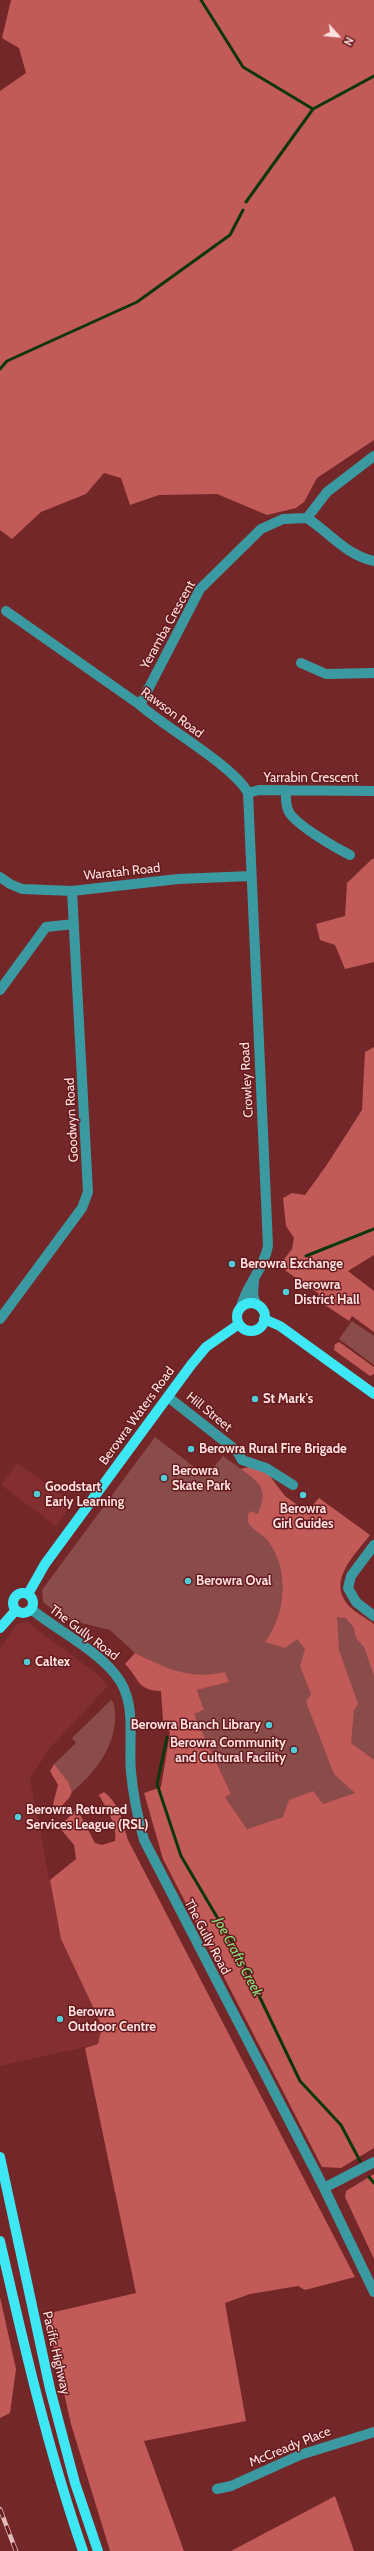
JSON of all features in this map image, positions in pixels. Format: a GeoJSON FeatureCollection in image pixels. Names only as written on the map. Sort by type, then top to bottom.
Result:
{"type":"FeatureCollection","features":[{"type":"Feature","properties":{"kind":"main road"},"geometry":{"type":"LineString","coordinates":[[247,1304],[256,1304],[263,1310],[264,1320],[260,1327],[253,1331],[245,1330],[239,1324],[238,1313],[241,1307],[247,1304]]}},
{"type":"Feature","properties":{"kind":"main road"},"geometry":{"type":"LineString","coordinates":[[264,1320],[280,1326],[374,1394]]}},
{"type":"Feature","properties":{"kind":"main road","name":"Berowra Waters Road"},"geometry":{"type":"LineString","coordinates":[[28,1594],[45,1564],[206,1347],[239,1324]]}},
{"type":"Feature","properties":{"kind":"main road"},"geometry":{"type":"LineString","coordinates":[[22,1593],[28,1594],[33,1601],[31,1609],[22,1613],[16,1610],[14,1605],[16,1596],[22,1593]]}},
{"type":"Feature","properties":{"kind":"main road"},"geometry":{"type":"LineString","coordinates":[[0,1628],[16,1610]]}},
{"type":"Feature","properties":{"kind":"main road","name":"Pacific Highway"},"geometry":{"type":"LineString","coordinates":[[0,2157],[50,2388],[75,2483],[98,2551]]}},
{"type":"Feature","properties":{"kind":"main road"},"geometry":{"type":"LineString","coordinates":[[0,2241],[60,2484],[83,2551]]}},
{"type":"Feature","properties":{"kind":"main road"},"geometry":{"type":"LineString","coordinates":[[22,2333],[37,2328]]}},
{"type":"Feature","properties":{"kind":"street"},"geometry":{"type":"LineString","coordinates":[[374,456],[327,492],[307,518],[323,528],[346,550],[374,561]]}},
{"type":"Feature","properties":{"kind":"street","name":"Yeramba Crescent"},"geometry":{"type":"LineString","coordinates":[[140,705],[200,589],[261,529],[283,519],[307,518]]}},
{"type":"Feature","properties":{"kind":"street","name":"Rawson Road"},"geometry":{"type":"LineString","coordinates":[[6,611],[140,705],[154,718],[237,778],[248,793]]}},
{"type":"Feature","properties":{"kind":"street"},"geometry":{"type":"LineString","coordinates":[[301,663],[326,674],[374,673]]}},
{"type":"Feature","properties":{"kind":"street","name":"Yarrabin Crescent"},"geometry":{"type":"LineString","coordinates":[[248,793],[259,790],[374,791]]}},
{"type":"Feature","properties":{"kind":"street"},"geometry":{"type":"LineString","coordinates":[[286,790],[286,804],[291,815],[330,844],[350,854]]}},
{"type":"Feature","properties":{"kind":"street"},"geometry":{"type":"LineString","coordinates":[[248,793],[251,876]]}},
{"type":"Feature","properties":{"kind":"street","name":"Waratah Road"},"geometry":{"type":"LineString","coordinates":[[0,877],[16,887],[28,890],[72,891],[171,880],[251,876]]}},
{"type":"Feature","properties":{"kind":"street","name":"Crowley Road"},"geometry":{"type":"LineString","coordinates":[[241,1307],[244,1294],[255,1279],[266,1258],[268,1246],[251,876]]}},
{"type":"Feature","properties":{"kind":"street","name":"Goodwyn Road"},"geometry":{"type":"LineString","coordinates":[[0,1319],[82,1208],[88,1192],[72,891]]}},
{"type":"Feature","properties":{"kind":"street"},"geometry":{"type":"LineString","coordinates":[[0,990],[46,927],[74,924]]}},
{"type":"Feature","properties":{"kind":"street","name":"Crowley Road"},"geometry":{"type":"LineString","coordinates":[[255,1279],[253,1295],[256,1304]]}},
{"type":"Feature","properties":{"kind":"street","name":"Hill Street"},"geometry":{"type":"LineString","coordinates":[[168,1397],[237,1451],[242,1460],[266,1468],[293,1485]]}},
{"type":"Feature","properties":{"kind":"street"},"geometry":{"type":"LineString","coordinates":[[374,1545],[349,1582],[349,1593],[361,1607],[374,1616]]}},
{"type":"Feature","properties":{"kind":"street","name":"The Gully Road"},"geometry":{"type":"LineString","coordinates":[[31,1609],[106,1665],[121,1682],[130,1703],[131,1773],[135,1807],[144,1840],[324,2188],[374,2292]]}},
{"type":"Feature","properties":{"kind":"street"},"geometry":{"type":"LineString","coordinates":[[324,2188],[374,2162]]}},
{"type":"Feature","properties":{"kind":"street","name":"McCready Place"},"geometry":{"type":"LineString","coordinates":[[217,2489],[231,2486],[306,2453],[374,2432]]}},
{"type":"Feature","properties":{"kind":"shaded area"},"geometry":{"type":"Polygon","coordinates":[[[11,0],[374,0],[374,440],[317,478],[304,502],[296,508],[267,515],[217,494],[159,495],[130,505],[121,478],[104,473],[86,494],[41,512],[12,539],[0,530],[0,91],[26,73],[19,48],[2,38],[11,0]]]}},
{"type":"Feature","properties":{"kind":"shaded area"},"geometry":{"type":"Polygon","coordinates":[[[372,859],[374,859],[374,962],[345,969],[335,945],[320,940],[316,924],[345,916],[347,883],[372,859]]]}},
{"type":"Feature","properties":{"kind":"shaded area"},"geometry":{"type":"Polygon","coordinates":[[[374,1047],[374,1255],[348,1271],[374,1291],[374,1332],[352,1316],[349,1321],[316,1299],[319,1294],[286,1271],[282,1262],[292,1249],[294,1238],[286,1226],[283,1198],[292,1193],[305,1195],[326,1166],[362,1110],[365,1052],[374,1047]]]}},
{"type":"Feature","properties":{"kind":"shaded area"},"geometry":{"type":"Polygon","coordinates":[[[352,1321],[374,1336],[374,1365],[339,1339],[352,1321]]]}},
{"type":"Feature","properties":{"kind":"shaded area"},"geometry":{"type":"Polygon","coordinates":[[[339,1342],[374,1367],[374,1374],[370,1376],[334,1350],[335,1344],[339,1342]]]}},
{"type":"Feature","properties":{"kind":"shaded area"},"geometry":{"type":"Polygon","coordinates":[[[155,1437],[206,1476],[223,1456],[241,1469],[250,1467],[263,1470],[284,1496],[307,1512],[319,1498],[321,1589],[355,1615],[374,1655],[374,1784],[356,1793],[247,1829],[225,1797],[231,1794],[194,1714],[204,1710],[197,1690],[229,1682],[225,1673],[206,1676],[186,1675],[162,1666],[135,1653],[110,1630],[65,1619],[43,1602],[42,1590],[155,1437]]]}},
{"type":"Feature","properties":{"kind":"shaded area","name":"Goodstart Early Learning"},"geometry":{"type":"Polygon","coordinates":[[[17,1463],[73,1503],[56,1526],[1,1485],[17,1463]]]}},
{"type":"Feature","properties":{"kind":"shaded area"},"geometry":{"type":"Polygon","coordinates":[[[253,1466],[266,1471],[285,1496],[307,1512],[319,1498],[370,1535],[345,1569],[340,1587],[343,1597],[349,1606],[374,1624],[374,1676],[364,1647],[356,1638],[354,1628],[346,1618],[337,1617],[339,1650],[358,1704],[354,1710],[351,1743],[374,1760],[374,2148],[341,2168],[322,2167],[163,1859],[144,1793],[161,1787],[170,1733],[163,1720],[161,1691],[147,1688],[139,1683],[125,1664],[135,1653],[178,1672],[200,1675],[225,1672],[229,1682],[197,1690],[204,1710],[194,1714],[231,1794],[225,1797],[247,1829],[283,1817],[289,1800],[313,1791],[323,1804],[355,1793],[334,1774],[306,1702],[311,1694],[300,1666],[305,1649],[297,1639],[285,1648],[265,1642],[272,1631],[277,1618],[283,1592],[280,1565],[275,1553],[268,1541],[248,1522],[250,1511],[258,1514],[263,1499],[261,1488],[254,1479],[241,1469],[253,1466]]]}},
{"type":"Feature","properties":{"kind":"shaded area"},"geometry":{"type":"Polygon","coordinates":[[[27,1622],[97,1674],[108,1686],[49,1749],[30,1779],[61,1939],[102,2026],[98,2044],[0,2066],[0,1648],[17,1624],[27,1622]]]}},
{"type":"Feature","properties":{"kind":"shaded area"},"geometry":{"type":"Polygon","coordinates":[[[111,1700],[115,1710],[112,1739],[96,1768],[72,1792],[68,1781],[54,1764],[76,1743],[72,1738],[111,1700]]]}},
{"type":"Feature","properties":{"kind":"shaded area"},"geometry":{"type":"Polygon","coordinates":[[[54,1764],[68,1781],[72,1792],[69,1798],[57,1811],[53,1804],[58,1785],[50,1771],[54,1764]]]}},
{"type":"Feature","properties":{"kind":"shaded area"},"geometry":{"type":"Polygon","coordinates":[[[104,1792],[117,1808],[128,1840],[355,2277],[305,2290],[298,2286],[250,2294],[225,2303],[246,2421],[144,2441],[184,2551],[110,2551],[71,2424],[46,2314],[136,2293],[85,2048],[98,2044],[102,2026],[61,1939],[50,1880],[76,1859],[74,1845],[59,1827],[77,1809],[95,1843],[102,1845],[115,1841],[115,1829],[113,1823],[99,1795],[104,1792]]]}},
{"type":"Feature","properties":{"kind":"shaded area"},"geometry":{"type":"Polygon","coordinates":[[[374,2174],[374,2259],[345,2197],[346,2191],[374,2174]]]}},
{"type":"Feature","properties":{"kind":"shaded area"},"geometry":{"type":"Polygon","coordinates":[[[0,2297],[16,2369],[10,2413],[0,2418],[0,2297]]]}},
{"type":"Feature","properties":{"kind":"shaded area"},"geometry":{"type":"Polygon","coordinates":[[[335,2496],[354,2551],[231,2551],[322,2503],[335,2496]]]}},
{"type":"Feature","properties":{"kind":"waterway"},"geometry":{"type":"LineString","coordinates":[[201,0],[243,67],[313,109]]}},
{"type":"Feature","properties":{"kind":"waterway"},"geometry":{"type":"LineString","coordinates":[[246,202],[313,109],[374,76]]}},
{"type":"Feature","properties":{"kind":"waterway"},"geometry":{"type":"LineString","coordinates":[[0,369],[7,361],[137,302],[230,235],[243,210]]}},
{"type":"Feature","properties":{"kind":"waterway"},"geometry":{"type":"LineString","coordinates":[[306,1256],[374,1229]]}},
{"type":"Feature","properties":{"kind":"waterway","name":"Joe Crafts Creek"},"geometry":{"type":"LineString","coordinates":[[167,1737],[157,1784],[181,1856],[240,1956],[300,2081],[341,2125],[360,2161]]}},
{"type":"Feature","properties":{"kind":"waterway","name":"Joe Crafts Creek"},"geometry":{"type":"LineString","coordinates":[[369,2177],[374,2183]]}},
{"type":"Feature","properties":{"kind":"railway"},"geometry":{"type":"LineString","coordinates":[[0,2509],[16,2551]]}},
{"type":"Feature","properties":{"kind":"place","name":"Berowra Exchange"},"geometry":{"type":"Point","coordinates":[232,1264]}},
{"type":"Feature","properties":{"kind":"place","name":"Berowra District Hall"},"geometry":{"type":"Point","coordinates":[286,1292]}},
{"type":"Feature","properties":{"kind":"place","name":"St Mark's"},"geometry":{"type":"Point","coordinates":[255,1399]}},
{"type":"Feature","properties":{"kind":"place","name":"Berowra Rural Fire Brigade"},"geometry":{"type":"Point","coordinates":[191,1449]}},
{"type":"Feature","properties":{"kind":"place","name":"Berowra Skate Park"},"geometry":{"type":"Point","coordinates":[164,1478]}},
{"type":"Feature","properties":{"kind":"place","name":"Goodstart Early Learning"},"geometry":{"type":"Point","coordinates":[37,1494]}},
{"type":"Feature","properties":{"kind":"place","name":"Berowra Girl Guides"},"geometry":{"type":"Point","coordinates":[303,1495]}},
{"type":"Feature","properties":{"kind":"place","name":"Berowra Oval"},"geometry":{"type":"Point","coordinates":[188,1581]}},
{"type":"Feature","properties":{"kind":"place","name":"Caltex"},"geometry":{"type":"Point","coordinates":[27,1662]}},
{"type":"Feature","properties":{"kind":"place","name":"Berowra Branch Library"},"geometry":{"type":"Point","coordinates":[269,1725]}},
{"type":"Feature","properties":{"kind":"place","name":"Berowra Community and Cultural Facility"},"geometry":{"type":"Point","coordinates":[294,1750]}},
{"type":"Feature","properties":{"kind":"place","name":"Berowra Returned Services League (RSL)"},"geometry":{"type":"Point","coordinates":[18,1817]}},
{"type":"Feature","properties":{"kind":"place","name":"Berowra Outdoor Centre"},"geometry":{"type":"Point","coordinates":[60,2019]}}]}
